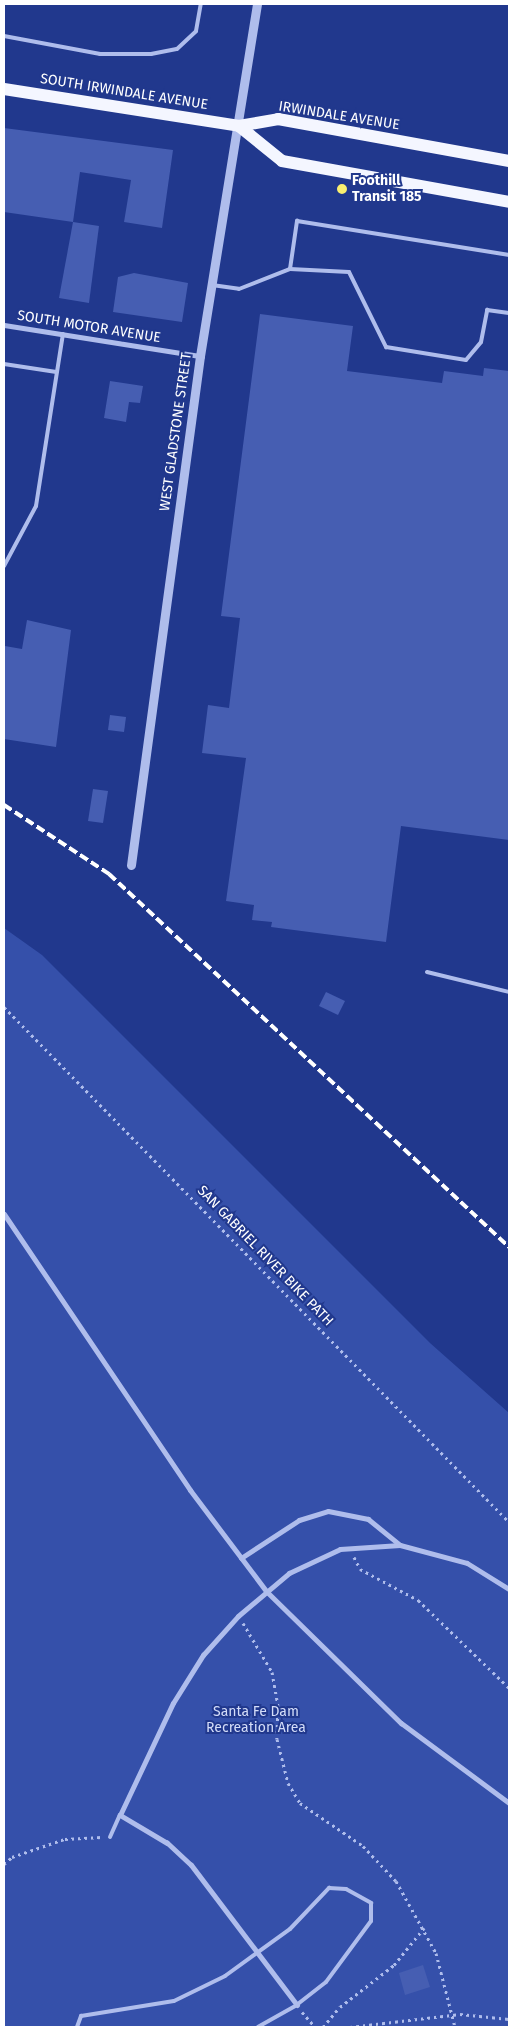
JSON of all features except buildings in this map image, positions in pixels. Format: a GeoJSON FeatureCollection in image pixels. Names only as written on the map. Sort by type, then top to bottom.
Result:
{"type":"FeatureCollection","features":[{"type":"Feature","properties":{"kind":"main road","name":"SOUTH IRWINDALE AVENUE"},"geometry":{"type":"LineString","coordinates":[[4,89],[239,126]]}},
{"type":"Feature","properties":{"kind":"main road","name":"IRWINDALE AVENUE"},"geometry":{"type":"LineString","coordinates":[[239,126],[278,119],[509,160]]}},
{"type":"Feature","properties":{"kind":"main road"},"geometry":{"type":"LineString","coordinates":[[239,126],[282,161],[509,202]]}},
{"type":"Feature","properties":{"kind":"street","name":"WEST GLADSTONE STREET"},"geometry":{"type":"LineString","coordinates":[[131,865],[200,356],[239,126],[257,4]]}},
{"type":"Feature","properties":{"kind":"street","name":"SOUTH MOTOR AVENUE"},"geometry":{"type":"LineString","coordinates":[[4,325],[200,356]]}},
{"type":"Feature","properties":{"kind":"street"},"geometry":{"type":"LineString","coordinates":[[4,1214],[241,1558],[266,1591],[401,1723],[509,1803]]}},
{"type":"Feature","properties":{"kind":"street"},"geometry":{"type":"LineString","coordinates":[[241,1558],[299,1520],[328,1511],[368,1519],[400,1545]]}},
{"type":"Feature","properties":{"kind":"street"},"geometry":{"type":"LineString","coordinates":[[297,2005],[192,1866],[167,1843],[120,1815],[172,1703],[203,1655],[238,1616],[266,1591],[289,1573],[350,1548],[400,1545],[467,1563],[509,1589]]}},
{"type":"Feature","properties":{"kind":"lane"},"geometry":{"type":"LineString","coordinates":[[4,36],[100,54],[151,54],[177,49],[196,31],[201,4]]}},
{"type":"Feature","properties":{"kind":"lane"},"geometry":{"type":"LineString","coordinates":[[290,269],[297,221],[509,255]]}},
{"type":"Feature","properties":{"kind":"lane"},"geometry":{"type":"LineString","coordinates":[[212,285],[239,289],[290,269],[350,272],[386,347],[466,360],[482,342],[487,310],[509,313]]}},
{"type":"Feature","properties":{"kind":"lane"},"geometry":{"type":"LineString","coordinates":[[4,566],[36,506],[53,390],[64,334]]}},
{"type":"Feature","properties":{"kind":"lane"},"geometry":{"type":"LineString","coordinates":[[4,364],[56,372]]}},
{"type":"Feature","properties":{"kind":"lane"},"geometry":{"type":"LineString","coordinates":[[427,972],[509,992]]}},
{"type":"Feature","properties":{"kind":"lane"},"geometry":{"type":"LineString","coordinates":[[110,1837],[120,1815]]}},
{"type":"Feature","properties":{"kind":"lane"},"geometry":{"type":"LineString","coordinates":[[77,2027],[81,2016],[89,2013],[174,2001],[259,1954],[311,1910],[329,1888],[346,1889],[371,1903],[371,1921],[350,1955],[297,2005],[258,2027]]}},
{"type":"Feature","properties":{"kind":"path","name":"SAN GABRIEL RIVER BIKE PATH"},"geometry":{"type":"LineString","coordinates":[[4,1006],[509,1522]]}},
{"type":"Feature","properties":{"kind":"path"},"geometry":{"type":"LineString","coordinates":[[350,1548],[360,1569],[418,1600],[509,1688]]}},
{"type":"Feature","properties":{"kind":"path"},"geometry":{"type":"LineString","coordinates":[[238,1616],[272,1672],[278,1705],[277,1739],[288,1783],[300,1803],[363,1846],[396,1882],[424,1928],[447,1985],[455,2027]]}},
{"type":"Feature","properties":{"kind":"path"},"geometry":{"type":"LineString","coordinates":[[4,1864],[12,1857],[65,1839],[110,1837]]}},
{"type":"Feature","properties":{"kind":"path"},"geometry":{"type":"LineString","coordinates":[[323,2027],[340,2007],[394,1965],[424,1928]]}},
{"type":"Feature","properties":{"kind":"path"},"geometry":{"type":"LineString","coordinates":[[297,2005],[314,2027]]}},
{"type":"Feature","properties":{"kind":"path"},"geometry":{"type":"LineString","coordinates":[[350,2027],[453,2015],[509,2019]]}},
{"type":"Feature","properties":{"kind":"green space","name":"Santa Fe Dam Recreation Area"},"geometry":{"type":"Polygon","coordinates":[[[4,928],[42,955],[430,1343],[509,1413],[509,2027],[4,2027],[4,928]]]}},
{"type":"Feature","properties":{"kind":"railway"},"geometry":{"type":"LineString","coordinates":[[4,805],[109,874],[509,1247]]}},
{"type":"Feature","properties":{"kind":"place","name":"Foothill Transit 185"},"geometry":{"type":"Point","coordinates":[342,189]}}]}
